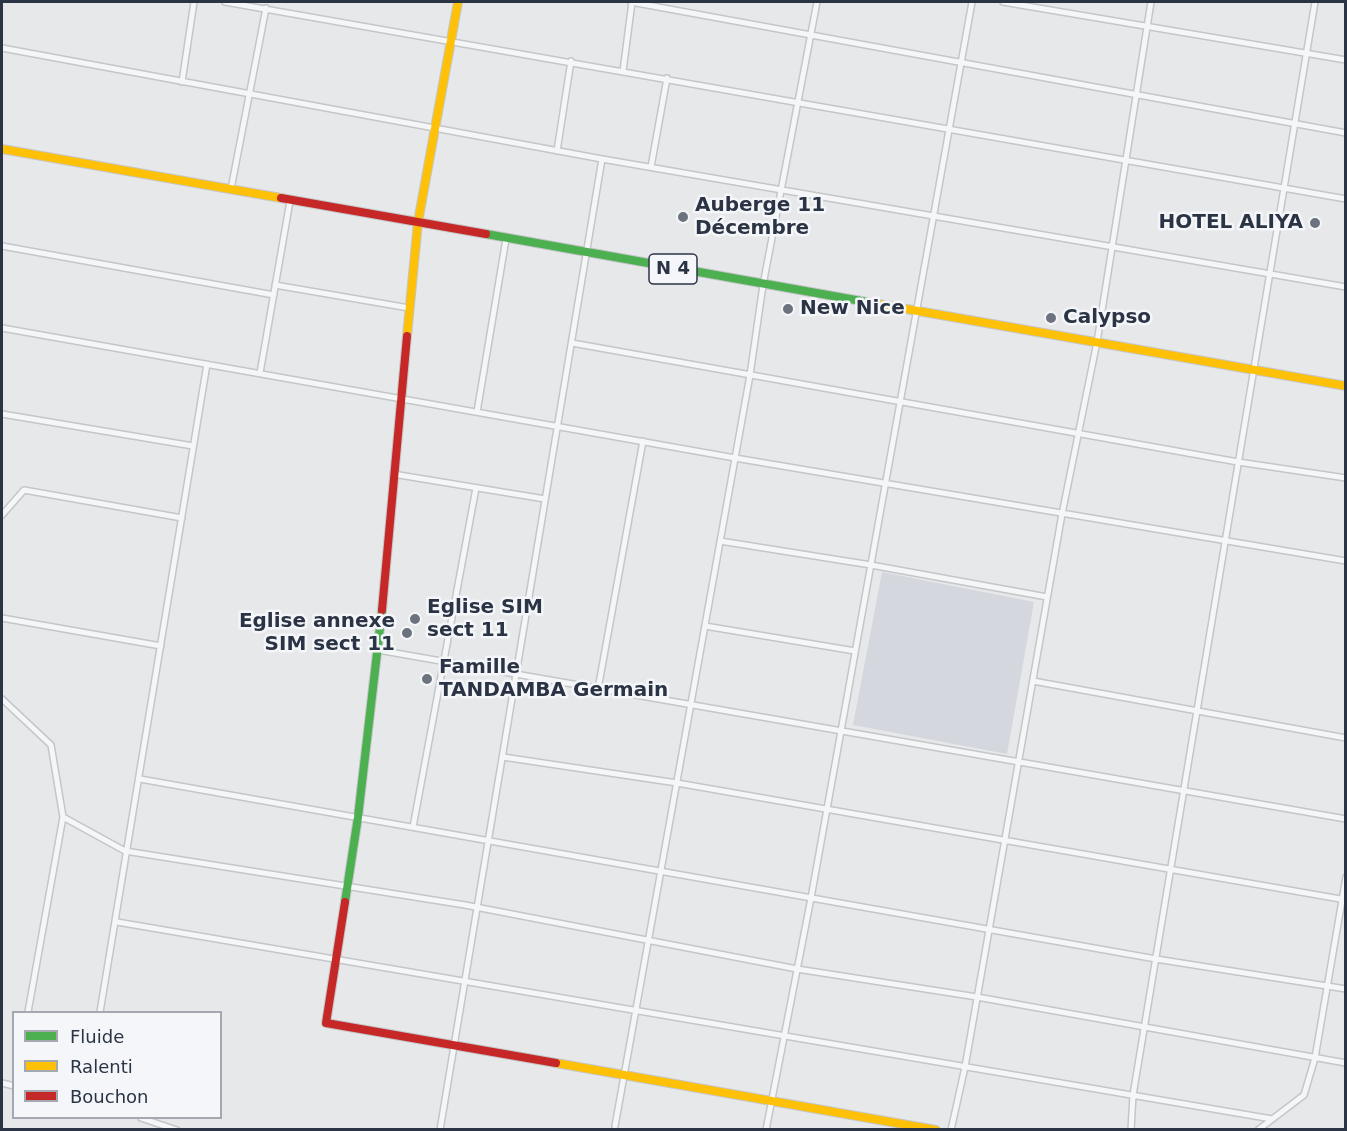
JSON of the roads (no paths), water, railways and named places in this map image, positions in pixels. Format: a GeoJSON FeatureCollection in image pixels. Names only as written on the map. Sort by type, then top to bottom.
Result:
{"type":"FeatureCollection","features":[{"type":"Feature","properties":{"kind":"main road"},"geometry":{"type":"LineString","coordinates":[[458,2],[418,222],[378,650],[358,817],[326,1023],[455,1043],[936,1130]]}},
{"type":"Feature","properties":{"kind":"main road","name":"N 4"},"geometry":{"type":"LineString","coordinates":[[2,149],[1346,386]]}},
{"type":"Feature","properties":{"kind":"street"},"geometry":{"type":"LineString","coordinates":[[182,82],[194,2]]}},
{"type":"Feature","properties":{"kind":"street"},"geometry":{"type":"LineString","coordinates":[[225,2],[1346,199]]}},
{"type":"Feature","properties":{"kind":"street"},"geometry":{"type":"LineString","coordinates":[[623,71],[632,2],[1346,133]]}},
{"type":"Feature","properties":{"kind":"street"},"geometry":{"type":"LineString","coordinates":[[615,1126],[750,375],[764,285],[817,2]]}},
{"type":"Feature","properties":{"kind":"street"},"geometry":{"type":"LineString","coordinates":[[766,1130],[786,1037],[972,2]]}},
{"type":"Feature","properties":{"kind":"street"},"geometry":{"type":"LineString","coordinates":[[1003,2],[1346,60]]}},
{"type":"Feature","properties":{"kind":"street"},"geometry":{"type":"LineString","coordinates":[[951,1130],[965,1067],[1062,514],[1080,433],[1114,247],[1128,160],[1135,93],[1151,2]]}},
{"type":"Feature","properties":{"kind":"street"},"geometry":{"type":"LineString","coordinates":[[1131,1130],[1134,1095],[1156,959],[1315,2]]}},
{"type":"Feature","properties":{"kind":"street"},"geometry":{"type":"LineString","coordinates":[[231,190],[266,8]]}},
{"type":"Feature","properties":{"kind":"street"},"geometry":{"type":"LineString","coordinates":[[2,48],[557,151],[1346,287]]}},
{"type":"Feature","properties":{"kind":"street"},"geometry":{"type":"LineString","coordinates":[[557,151],[571,61]]}},
{"type":"Feature","properties":{"kind":"street"},"geometry":{"type":"LineString","coordinates":[[651,167],[667,78]]}},
{"type":"Feature","properties":{"kind":"street"},"geometry":{"type":"LineString","coordinates":[[441,1130],[602,159]]}},
{"type":"Feature","properties":{"kind":"street"},"geometry":{"type":"LineString","coordinates":[[260,373],[290,201]]}},
{"type":"Feature","properties":{"kind":"street"},"geometry":{"type":"LineString","coordinates":[[477,412],[506,238]]}},
{"type":"Feature","properties":{"kind":"street"},"geometry":{"type":"LineString","coordinates":[[2,246],[274,295]]}},
{"type":"Feature","properties":{"kind":"street"},"geometry":{"type":"LineString","coordinates":[[275,285],[409,308]]}},
{"type":"Feature","properties":{"kind":"street"},"geometry":{"type":"LineString","coordinates":[[2,328],[735,458],[1346,561]]}},
{"type":"Feature","properties":{"kind":"street"},"geometry":{"type":"LineString","coordinates":[[572,343],[1238,462],[1346,478]]}},
{"type":"Feature","properties":{"kind":"street"},"geometry":{"type":"LineString","coordinates":[[100,1011],[117,922],[125,851],[140,779],[207,364]]}},
{"type":"Feature","properties":{"kind":"street"},"geometry":{"type":"LineString","coordinates":[[2,414],[193,446]]}},
{"type":"Feature","properties":{"kind":"street"},"geometry":{"type":"LineString","coordinates":[[598,689],[643,441]]}},
{"type":"Feature","properties":{"kind":"street"},"geometry":{"type":"LineString","coordinates":[[393,474],[546,500]]}},
{"type":"Feature","properties":{"kind":"street"},"geometry":{"type":"LineString","coordinates":[[412,827],[476,488]]}},
{"type":"Feature","properties":{"kind":"street"},"geometry":{"type":"LineString","coordinates":[[2,515],[24,489],[182,518]]}},
{"type":"Feature","properties":{"kind":"street"},"geometry":{"type":"LineString","coordinates":[[720,541],[871,565],[1047,597]]}},
{"type":"Feature","properties":{"kind":"street"},"geometry":{"type":"LineString","coordinates":[[2,618],[161,646]]}},
{"type":"Feature","properties":{"kind":"street"},"geometry":{"type":"LineString","coordinates":[[705,626],[855,651]]}},
{"type":"Feature","properties":{"kind":"street"},"geometry":{"type":"LineString","coordinates":[[378,650],[1018,764],[1184,790],[1346,819]]}},
{"type":"Feature","properties":{"kind":"street"},"geometry":{"type":"LineString","coordinates":[[1033,681],[1346,738]]}},
{"type":"Feature","properties":{"kind":"street"},"geometry":{"type":"LineString","coordinates":[[2,699],[51,745],[63,817],[28,1011]]}},
{"type":"Feature","properties":{"kind":"street"},"geometry":{"type":"LineString","coordinates":[[502,757],[677,783],[1343,900]]}},
{"type":"Feature","properties":{"kind":"street"},"geometry":{"type":"LineString","coordinates":[[140,779],[1156,959],[1346,989]]}},
{"type":"Feature","properties":{"kind":"street"},"geometry":{"type":"LineString","coordinates":[[63,817],[125,851],[477,907],[797,969],[977,997],[1346,1063]]}},
{"type":"Feature","properties":{"kind":"street"},"geometry":{"type":"LineString","coordinates":[[1258,1130],[1304,1095],[1315,1058],[1346,876]]}},
{"type":"Feature","properties":{"kind":"street"},"geometry":{"type":"LineString","coordinates":[[117,922],[1272,1119]]}},
{"type":"Feature","properties":{"kind":"street"},"geometry":{"type":"LineString","coordinates":[[144,1119],[177,1130]]}},
{"type":"Feature","properties":{"kind":"place","name":"Auberge 11 Décembre"},"geometry":{"type":"Point","coordinates":[683,217]}},
{"type":"Feature","properties":{"kind":"place","name":"HOTEL ALIYA"},"geometry":{"type":"Point","coordinates":[1315,223]}},
{"type":"Feature","properties":{"kind":"place","name":"New Nice"},"geometry":{"type":"Point","coordinates":[788,309]}},
{"type":"Feature","properties":{"kind":"place","name":"Calypso"},"geometry":{"type":"Point","coordinates":[1051,318]}},
{"type":"Feature","properties":{"kind":"place","name":"Eglise SIM sect 11"},"geometry":{"type":"Point","coordinates":[415,619]}},
{"type":"Feature","properties":{"kind":"place","name":"Eglise annexe SIM sect 11"},"geometry":{"type":"Point","coordinates":[407,633]}},
{"type":"Feature","properties":{"kind":"place","name":"Famille TANDAMBA Germain"},"geometry":{"type":"Point","coordinates":[427,679]}}]}
